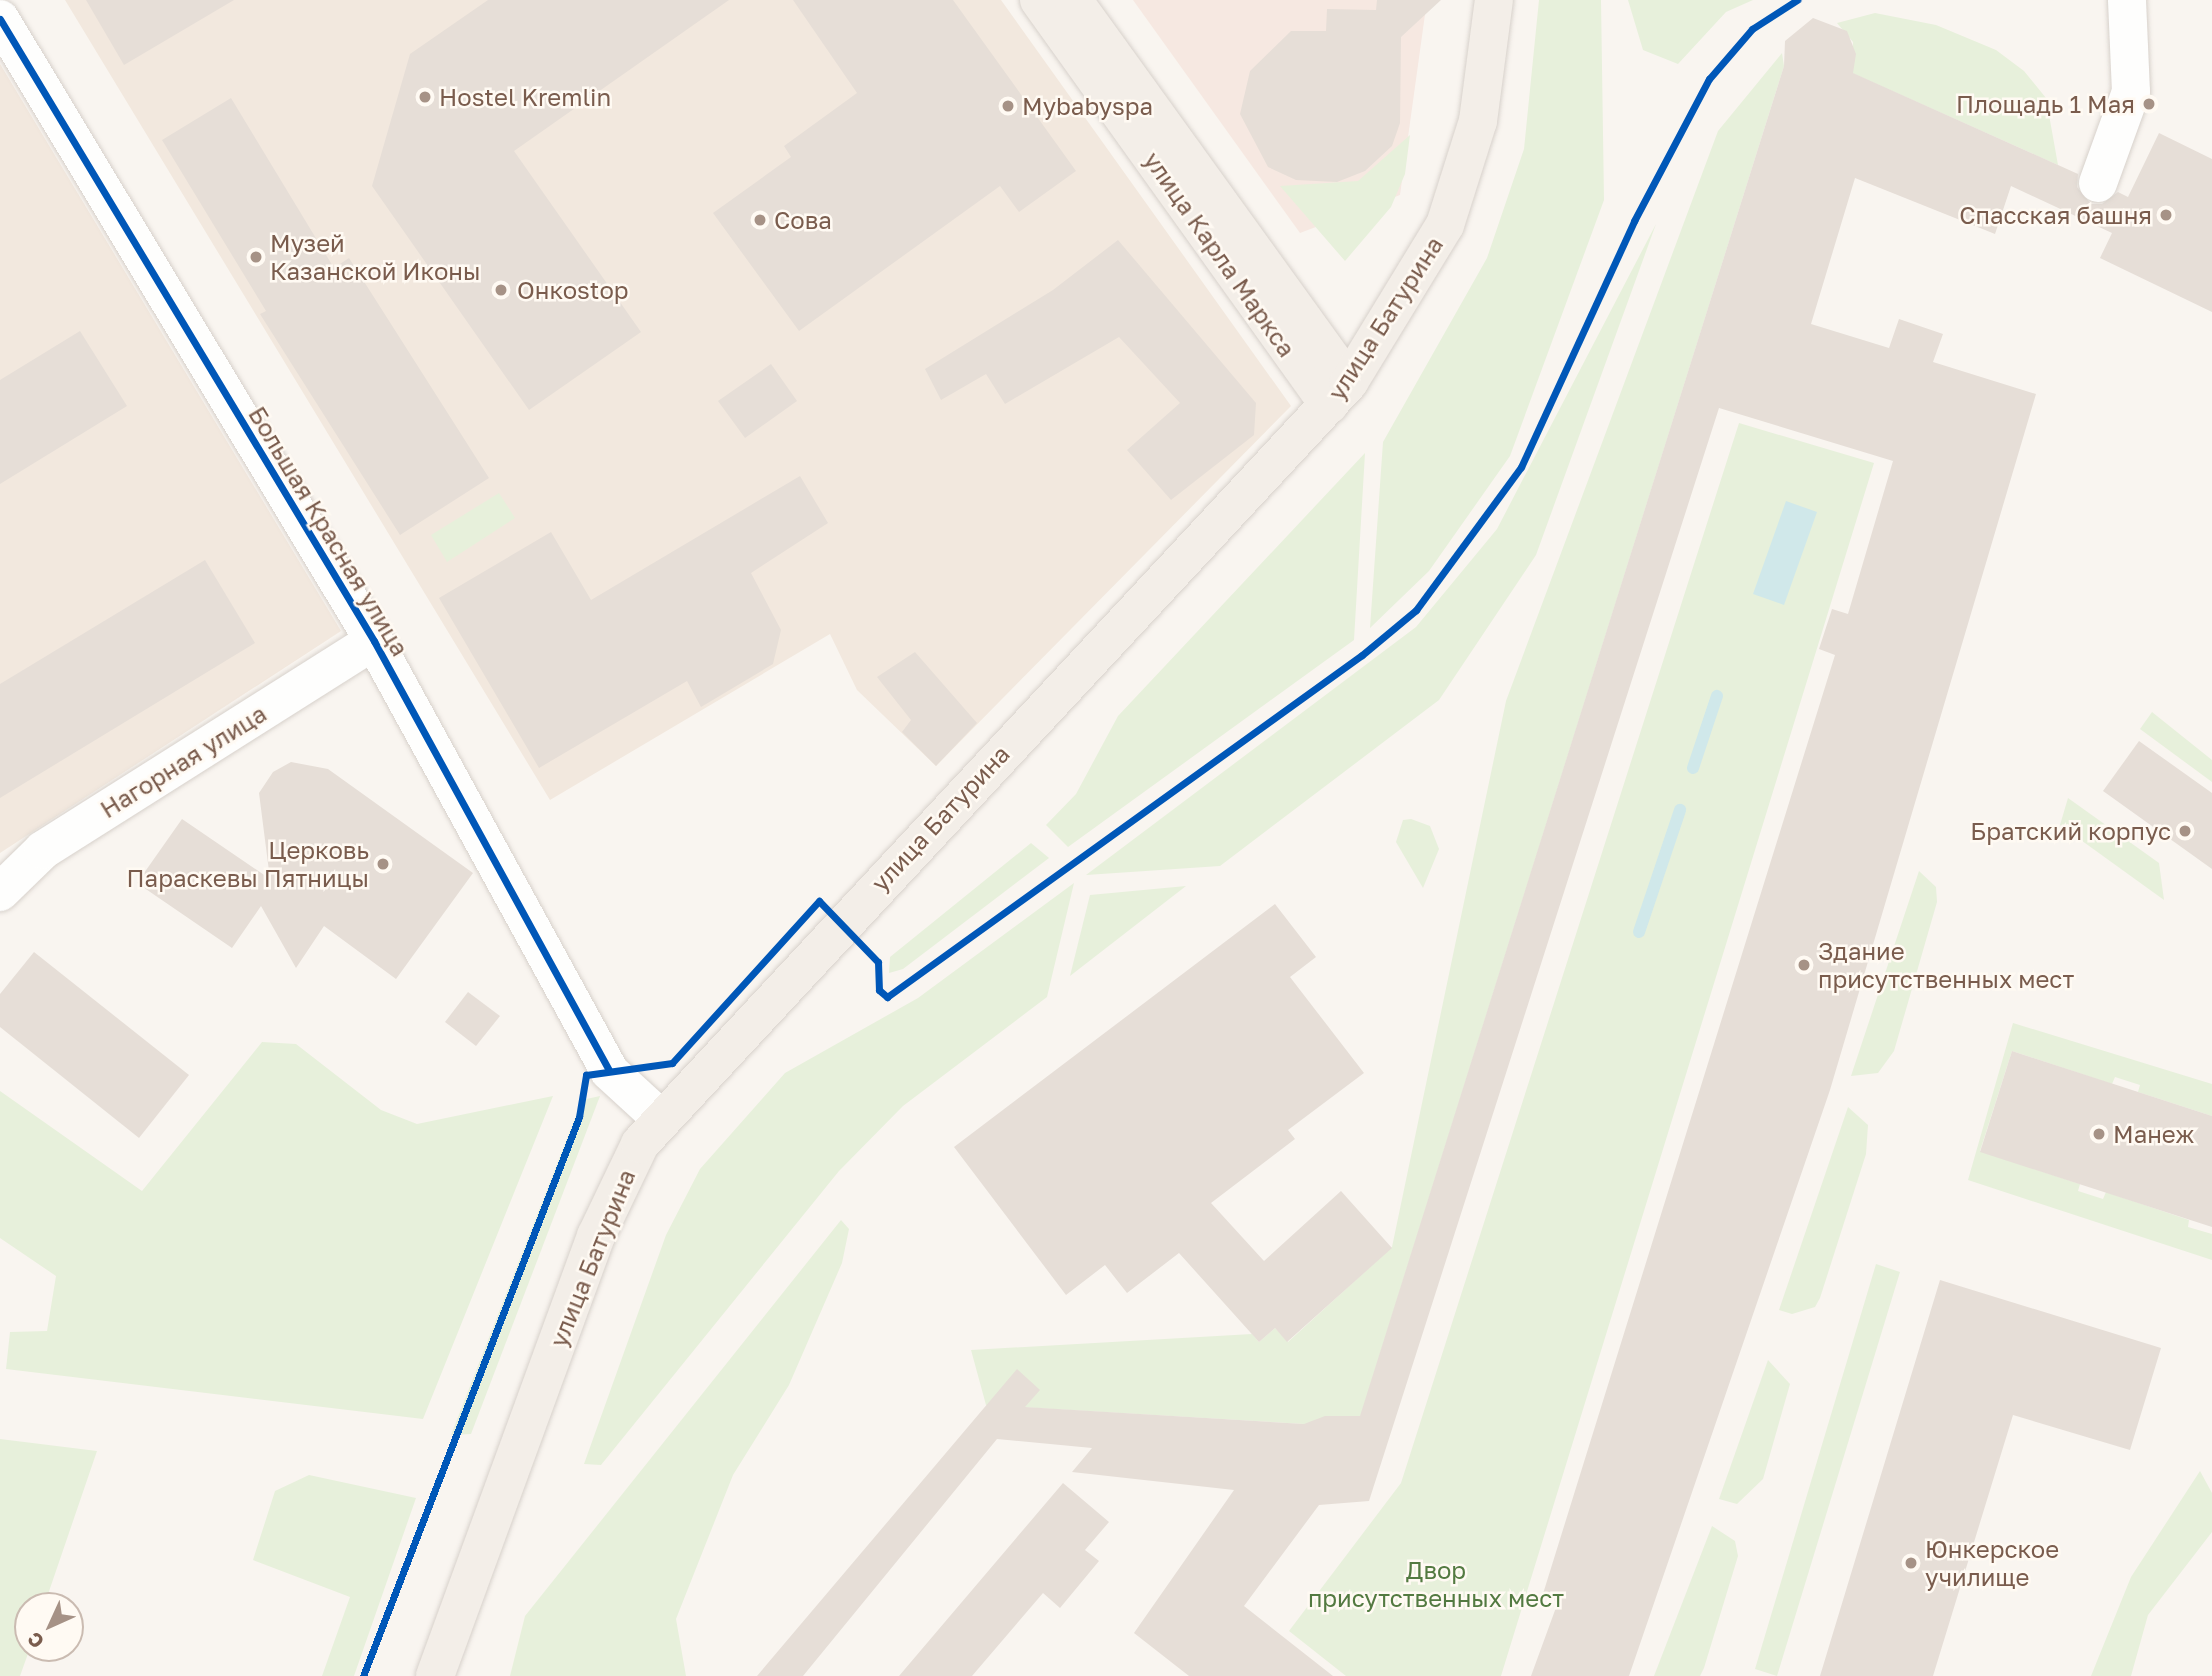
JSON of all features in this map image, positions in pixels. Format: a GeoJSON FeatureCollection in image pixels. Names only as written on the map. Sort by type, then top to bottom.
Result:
{"type":"FeatureCollection","features":[{"type":"Feature","properties":{"kind":"main road","name":"улица Карла Маркса"},"geometry":{"type":"LineString","coordinates":[[1039,0],[1339,394]]}},
{"type":"Feature","properties":{"kind":"main road","name":"улица Карла Маркса"},"geometry":{"type":"LineString","coordinates":[[1073,0],[1339,394]]}},
{"type":"Feature","properties":{"kind":"main road","name":"улица Батурина"},"geometry":{"type":"LineString","coordinates":[[435,1676],[596,1236],[659,1118],[1339,394],[1445,225],[1478,121],[1494,0]]}},
{"type":"Feature","properties":{"kind":"street"},"geometry":{"type":"LineString","coordinates":[[2098,183],[2131,92],[2127,0]]}},
{"type":"Feature","properties":{"kind":"street","name":"Большая Красная улица"},"geometry":{"type":"LineString","coordinates":[[0,19],[374,641],[609,1071],[659,1118]]}},
{"type":"Feature","properties":{"kind":"street","name":"Нагорная улица"},"geometry":{"type":"LineString","coordinates":[[0,892],[43,850],[374,641]]}},
{"type":"Feature","properties":{"kind":"shaded area"},"geometry":{"type":"Polygon","coordinates":[[[65,0],[1001,0],[1291,406],[936,766],[857,690],[830,634],[550,800],[65,0]]]}},
{"type":"Feature","properties":{"kind":"shaded area"},"geometry":{"type":"Polygon","coordinates":[[[1133,0],[1427,0],[1400,195],[1300,233],[1133,0]]]}},
{"type":"Feature","properties":{"kind":"shaded area"},"geometry":{"type":"Polygon","coordinates":[[[0,64],[341,631],[0,853],[0,64]]]}},
{"type":"Feature","properties":{"kind":"green space"},"geometry":{"type":"Polygon","coordinates":[[[1539,0],[1601,0],[1604,200],[1510,456],[1429,571],[1370,628],[1383,442],[1487,258],[1524,149],[1539,0]]]}},
{"type":"Feature","properties":{"kind":"green space"},"geometry":{"type":"Polygon","coordinates":[[[1628,0],[1753,0],[1726,12],[1678,64],[1643,50],[1628,0]]]}},
{"type":"Feature","properties":{"kind":"green space"},"geometry":{"type":"Polygon","coordinates":[[[1875,13],[1936,25],[1996,50],[2024,71],[2046,98],[2058,165],[1852,73],[1853,42],[1837,23],[1875,13]]]}},
{"type":"Feature","properties":{"kind":"green space"},"geometry":{"type":"Polygon","coordinates":[[[1782,53],[1784,66],[1359,1421],[1304,1424],[986,1405],[971,1350],[1252,1334],[1259,1342],[1275,1328],[1288,1342],[1392,1247],[1506,701],[1718,131],[1782,53]]]}},
{"type":"Feature","properties":{"kind":"green space"},"geometry":{"type":"Polygon","coordinates":[[[1410,135],[1405,174],[1391,207],[1345,261],[1280,186],[1358,181],[1410,135]]]}},
{"type":"Feature","properties":{"kind":"green space"},"geometry":{"type":"Polygon","coordinates":[[[1656,224],[1536,555],[1439,700],[1220,866],[1086,875],[1416,627],[1497,529],[1656,224]]]}},
{"type":"Feature","properties":{"kind":"green space","name":"Двор присутственных мест"},"geometry":{"type":"Polygon","coordinates":[[[1739,423],[1874,463],[1501,1676],[1346,1676],[1289,1631],[1401,1483],[1739,423]]]}},
{"type":"Feature","properties":{"kind":"green space"},"geometry":{"type":"Polygon","coordinates":[[[1365,453],[1354,640],[1068,847],[1046,825],[1076,794],[1118,716],[1365,453]]]}},
{"type":"Feature","properties":{"kind":"green space"},"geometry":{"type":"Polygon","coordinates":[[[499,493],[515,518],[447,562],[431,535],[499,493]]]}},
{"type":"Feature","properties":{"kind":"green space"},"geometry":{"type":"Polygon","coordinates":[[[2152,712],[2212,760],[2212,782],[2140,729],[2152,712]]]}},
{"type":"Feature","properties":{"kind":"green space"},"geometry":{"type":"Polygon","coordinates":[[[2068,798],[2159,863],[2164,900],[2060,825],[2068,798]]]}},
{"type":"Feature","properties":{"kind":"green space"},"geometry":{"type":"Polygon","coordinates":[[[1411,819],[1430,826],[1439,849],[1423,888],[1396,842],[1403,820],[1411,819]]]}},
{"type":"Feature","properties":{"kind":"green space"},"geometry":{"type":"Polygon","coordinates":[[[1031,843],[1049,858],[903,969],[889,973],[890,957],[1031,843]]]}},
{"type":"Feature","properties":{"kind":"green space"},"geometry":{"type":"Polygon","coordinates":[[[1919,871],[1936,887],[1937,902],[1894,1051],[1878,1073],[1851,1076],[1919,871]]]}},
{"type":"Feature","properties":{"kind":"green space"},"geometry":{"type":"Polygon","coordinates":[[[1074,883],[1047,997],[903,1106],[839,1171],[601,1465],[584,1464],[666,1235],[700,1169],[785,1073],[918,998],[1074,883]]]}},
{"type":"Feature","properties":{"kind":"green space"},"geometry":{"type":"Polygon","coordinates":[[[1186,886],[1070,976],[1090,895],[1186,886]]]}},
{"type":"Feature","properties":{"kind":"green space"},"geometry":{"type":"Polygon","coordinates":[[[2013,1023],[2212,1084],[2212,1116],[2138,1092],[2140,1085],[2115,1077],[2112,1084],[2012,1051],[1980,1151],[2080,1184],[2078,1191],[2103,1199],[2106,1192],[2189,1220],[2188,1227],[2212,1234],[2212,1260],[1968,1180],[2013,1023]]]}},
{"type":"Feature","properties":{"kind":"green space"},"geometry":{"type":"Polygon","coordinates":[[[262,1042],[296,1044],[381,1110],[417,1124],[553,1096],[423,1419],[6,1369],[10,1332],[47,1331],[56,1276],[0,1238],[0,1091],[142,1191],[262,1042]]]}},
{"type":"Feature","properties":{"kind":"green space"},"geometry":{"type":"Polygon","coordinates":[[[600,1096],[471,1434],[451,1435],[582,1100],[600,1096]]]}},
{"type":"Feature","properties":{"kind":"green space"},"geometry":{"type":"Polygon","coordinates":[[[1848,1107],[1868,1125],[1866,1154],[1820,1298],[1815,1307],[1792,1314],[1779,1310],[1848,1107]]]}},
{"type":"Feature","properties":{"kind":"green space"},"geometry":{"type":"Polygon","coordinates":[[[841,1220],[849,1229],[842,1263],[789,1385],[733,1475],[676,1619],[686,1676],[510,1676],[525,1616],[841,1220]]]}},
{"type":"Feature","properties":{"kind":"green space"},"geometry":{"type":"Polygon","coordinates":[[[1876,1264],[1900,1272],[1777,1676],[1755,1669],[1876,1264]]]}},
{"type":"Feature","properties":{"kind":"green space"},"geometry":{"type":"Polygon","coordinates":[[[1768,1360],[1790,1384],[1763,1479],[1737,1504],[1719,1499],[1768,1360]]]}},
{"type":"Feature","properties":{"kind":"green space"},"geometry":{"type":"Polygon","coordinates":[[[0,1439],[97,1451],[49,1592],[14,1592],[14,1662],[25,1662],[20,1676],[0,1676],[0,1439]]]}},
{"type":"Feature","properties":{"kind":"green space"},"geometry":{"type":"Polygon","coordinates":[[[2200,1471],[2212,1493],[2212,1532],[2148,1615],[2131,1676],[2091,1676],[2131,1577],[2200,1471]]]}},
{"type":"Feature","properties":{"kind":"green space"},"geometry":{"type":"Polygon","coordinates":[[[309,1475],[416,1498],[354,1676],[322,1676],[350,1597],[253,1560],[275,1491],[309,1475]]]}},
{"type":"Feature","properties":{"kind":"green space"},"geometry":{"type":"Polygon","coordinates":[[[1712,1526],[1735,1541],[1738,1556],[1704,1668],[1700,1676],[1654,1676],[1712,1526]]]}},
{"type":"Feature","properties":{"kind":"water"},"geometry":{"type":"Polygon","coordinates":[[[1786,501],[1817,512],[1784,605],[1753,594],[1786,501]]]}},
{"type":"Feature","properties":{"kind":"building"},"geometry":{"type":"Polygon","coordinates":[[[86,0],[234,0],[124,65],[86,0]]]}},
{"type":"Feature","properties":{"kind":"building"},"geometry":{"type":"Polygon","coordinates":[[[488,0],[729,0],[514,151],[641,332],[529,410],[372,186],[410,54],[488,0]]]}},
{"type":"Feature","properties":{"kind":"building"},"geometry":{"type":"Polygon","coordinates":[[[793,0],[953,0],[1076,171],[1019,212],[1000,186],[799,331],[713,213],[791,157],[784,146],[857,93],[793,0]]]}},
{"type":"Feature","properties":{"kind":"building"},"geometry":{"type":"Polygon","coordinates":[[[1377,0],[1441,0],[1401,37],[1400,123],[1392,146],[1365,171],[1337,182],[1296,180],[1268,167],[1240,114],[1250,71],[1291,31],[1326,31],[1327,9],[1376,10],[1377,0]]]}},
{"type":"Feature","properties":{"kind":"building"},"geometry":{"type":"Polygon","coordinates":[[[1813,18],[1847,31],[1856,54],[1853,73],[2078,174],[2077,187],[2091,204],[2102,204],[2118,192],[2128,197],[2159,133],[2212,159],[2212,312],[2100,258],[2112,233],[2011,186],[1995,234],[1855,178],[1811,324],[1889,348],[1899,319],[1943,334],[1933,362],[2036,394],[1830,1090],[1629,1676],[1531,1676],[1558,1602],[1542,1597],[1835,655],[1819,649],[1832,609],[1848,614],[1893,461],[1719,408],[1369,1501],[1319,1505],[1244,1606],[1333,1676],[1189,1676],[1134,1633],[1234,1490],[1072,1472],[1092,1448],[997,1439],[803,1676],[757,1676],[1017,1369],[1040,1390],[1025,1407],[1304,1424],[1325,1416],[1360,1416],[1784,66],[1785,41],[1813,18]]]}},
{"type":"Feature","properties":{"kind":"building"},"geometry":{"type":"Polygon","coordinates":[[[231,98],[334,268],[349,258],[489,478],[400,535],[260,314],[266,311],[162,140],[231,98]]]}},
{"type":"Feature","properties":{"kind":"building"},"geometry":{"type":"Polygon","coordinates":[[[1118,240],[1256,403],[1254,435],[1171,500],[1127,450],[1180,403],[1119,337],[1005,404],[986,374],[941,400],[925,369],[1053,290],[1118,240]]]}},
{"type":"Feature","properties":{"kind":"building"},"geometry":{"type":"Polygon","coordinates":[[[80,331],[127,406],[0,484],[0,380],[80,331]]]}},
{"type":"Feature","properties":{"kind":"building"},"geometry":{"type":"Polygon","coordinates":[[[771,364],[797,401],[745,438],[718,401],[771,364]]]}},
{"type":"Feature","properties":{"kind":"building"},"geometry":{"type":"Polygon","coordinates":[[[800,476],[828,523],[751,573],[781,630],[773,664],[701,707],[687,681],[539,768],[439,598],[551,532],[591,600],[800,476]]]}},
{"type":"Feature","properties":{"kind":"building"},"geometry":{"type":"Polygon","coordinates":[[[205,560],[255,643],[0,798],[0,684],[205,560]]]}},
{"type":"Feature","properties":{"kind":"building"},"geometry":{"type":"Polygon","coordinates":[[[915,652],[977,723],[936,766],[902,732],[911,720],[877,677],[915,652]]]}},
{"type":"Feature","properties":{"kind":"building","name":"Братский корпус"},"geometry":{"type":"Polygon","coordinates":[[[2139,741],[2212,793],[2212,869],[2103,791],[2139,741]]]}},
{"type":"Feature","properties":{"kind":"building","name":"Церковь Параскевы Пятницы"},"geometry":{"type":"Polygon","coordinates":[[[291,762],[328,769],[473,873],[396,979],[324,926],[296,968],[261,906],[232,948],[137,883],[182,819],[270,879],[259,793],[273,772],[291,762]]]}},
{"type":"Feature","properties":{"kind":"building"},"geometry":{"type":"Polygon","coordinates":[[[1275,904],[1316,957],[1290,977],[1364,1073],[1288,1130],[1295,1139],[1211,1203],[1264,1261],[1341,1191],[1392,1248],[1287,1342],[1275,1328],[1259,1342],[1179,1253],[1127,1293],[1105,1265],[1066,1295],[954,1147],[1275,904]]]}},
{"type":"Feature","properties":{"kind":"building"},"geometry":{"type":"Polygon","coordinates":[[[34,952],[189,1075],[139,1138],[0,1027],[0,994],[34,952]]]}},
{"type":"Feature","properties":{"kind":"building"},"geometry":{"type":"Polygon","coordinates":[[[468,992],[500,1016],[476,1046],[445,1022],[468,992]]]}},
{"type":"Feature","properties":{"kind":"building","name":"Манеж"},"geometry":{"type":"Polygon","coordinates":[[[2012,1051],[2212,1116],[2212,1227],[1980,1152],[2012,1051]]]}},
{"type":"Feature","properties":{"kind":"building","name":"Юнкерское училище"},"geometry":{"type":"Polygon","coordinates":[[[1940,1280],[2161,1348],[2130,1450],[2013,1415],[1933,1676],[1820,1676],[1940,1280]]]}},
{"type":"Feature","properties":{"kind":"building"},"geometry":{"type":"Polygon","coordinates":[[[1063,1483],[1109,1522],[1085,1550],[1099,1561],[1060,1608],[1043,1593],[972,1676],[899,1676],[1063,1483]]]}},
{"type":"Feature","properties":{"kind":"waterway"},"geometry":{"type":"LineString","coordinates":[[1693,768],[1717,696]]}},
{"type":"Feature","properties":{"kind":"waterway"},"geometry":{"type":"LineString","coordinates":[[1639,932],[1680,810]]}},
{"type":"Feature","properties":{"kind":"cycle path"},"geometry":{"type":"LineString","coordinates":[[363,1676],[579,1117],[586,1075],[672,1063],[819,901],[878,962],[879,990],[887,997],[1362,655],[1416,610],[1521,467],[1634,221],[1709,79],[1752,29],[1797,0]]}},
{"type":"Feature","properties":{"kind":"cycle path"},"geometry":{"type":"LineString","coordinates":[[0,19],[374,641],[609,1071]]}},
{"type":"Feature","properties":{"kind":"place","name":"Hostel Kremlin"},"geometry":{"type":"Point","coordinates":[425,97]}},
{"type":"Feature","properties":{"kind":"place","name":"Площадь 1 Мая"},"geometry":{"type":"Point","coordinates":[2149,104]}},
{"type":"Feature","properties":{"kind":"place","name":"Mybabyspa"},"geometry":{"type":"Point","coordinates":[1008,106]}},
{"type":"Feature","properties":{"kind":"place","name":"Спасская башня"},"geometry":{"type":"Point","coordinates":[2166,215]}},
{"type":"Feature","properties":{"kind":"place","name":"Сова"},"geometry":{"type":"Point","coordinates":[760,220]}},
{"type":"Feature","properties":{"kind":"place","name":"Музей Казанской Иконы"},"geometry":{"type":"Point","coordinates":[256,257]}},
{"type":"Feature","properties":{"kind":"place","name":"Онкоstop"},"geometry":{"type":"Point","coordinates":[501,290]}},
{"type":"Feature","properties":{"kind":"place","name":"Братский корпус"},"geometry":{"type":"Point","coordinates":[2185,831]}},
{"type":"Feature","properties":{"kind":"place","name":"Церковь Параскевы Пятницы"},"geometry":{"type":"Point","coordinates":[383,864]}},
{"type":"Feature","properties":{"kind":"place","name":"Здание присутственных мест"},"geometry":{"type":"Point","coordinates":[1804,965]}},
{"type":"Feature","properties":{"kind":"place","name":"Манеж"},"geometry":{"type":"Point","coordinates":[2099,1134]}},
{"type":"Feature","properties":{"kind":"place","name":"Юнкерское училище"},"geometry":{"type":"Point","coordinates":[1911,1563]}}]}
